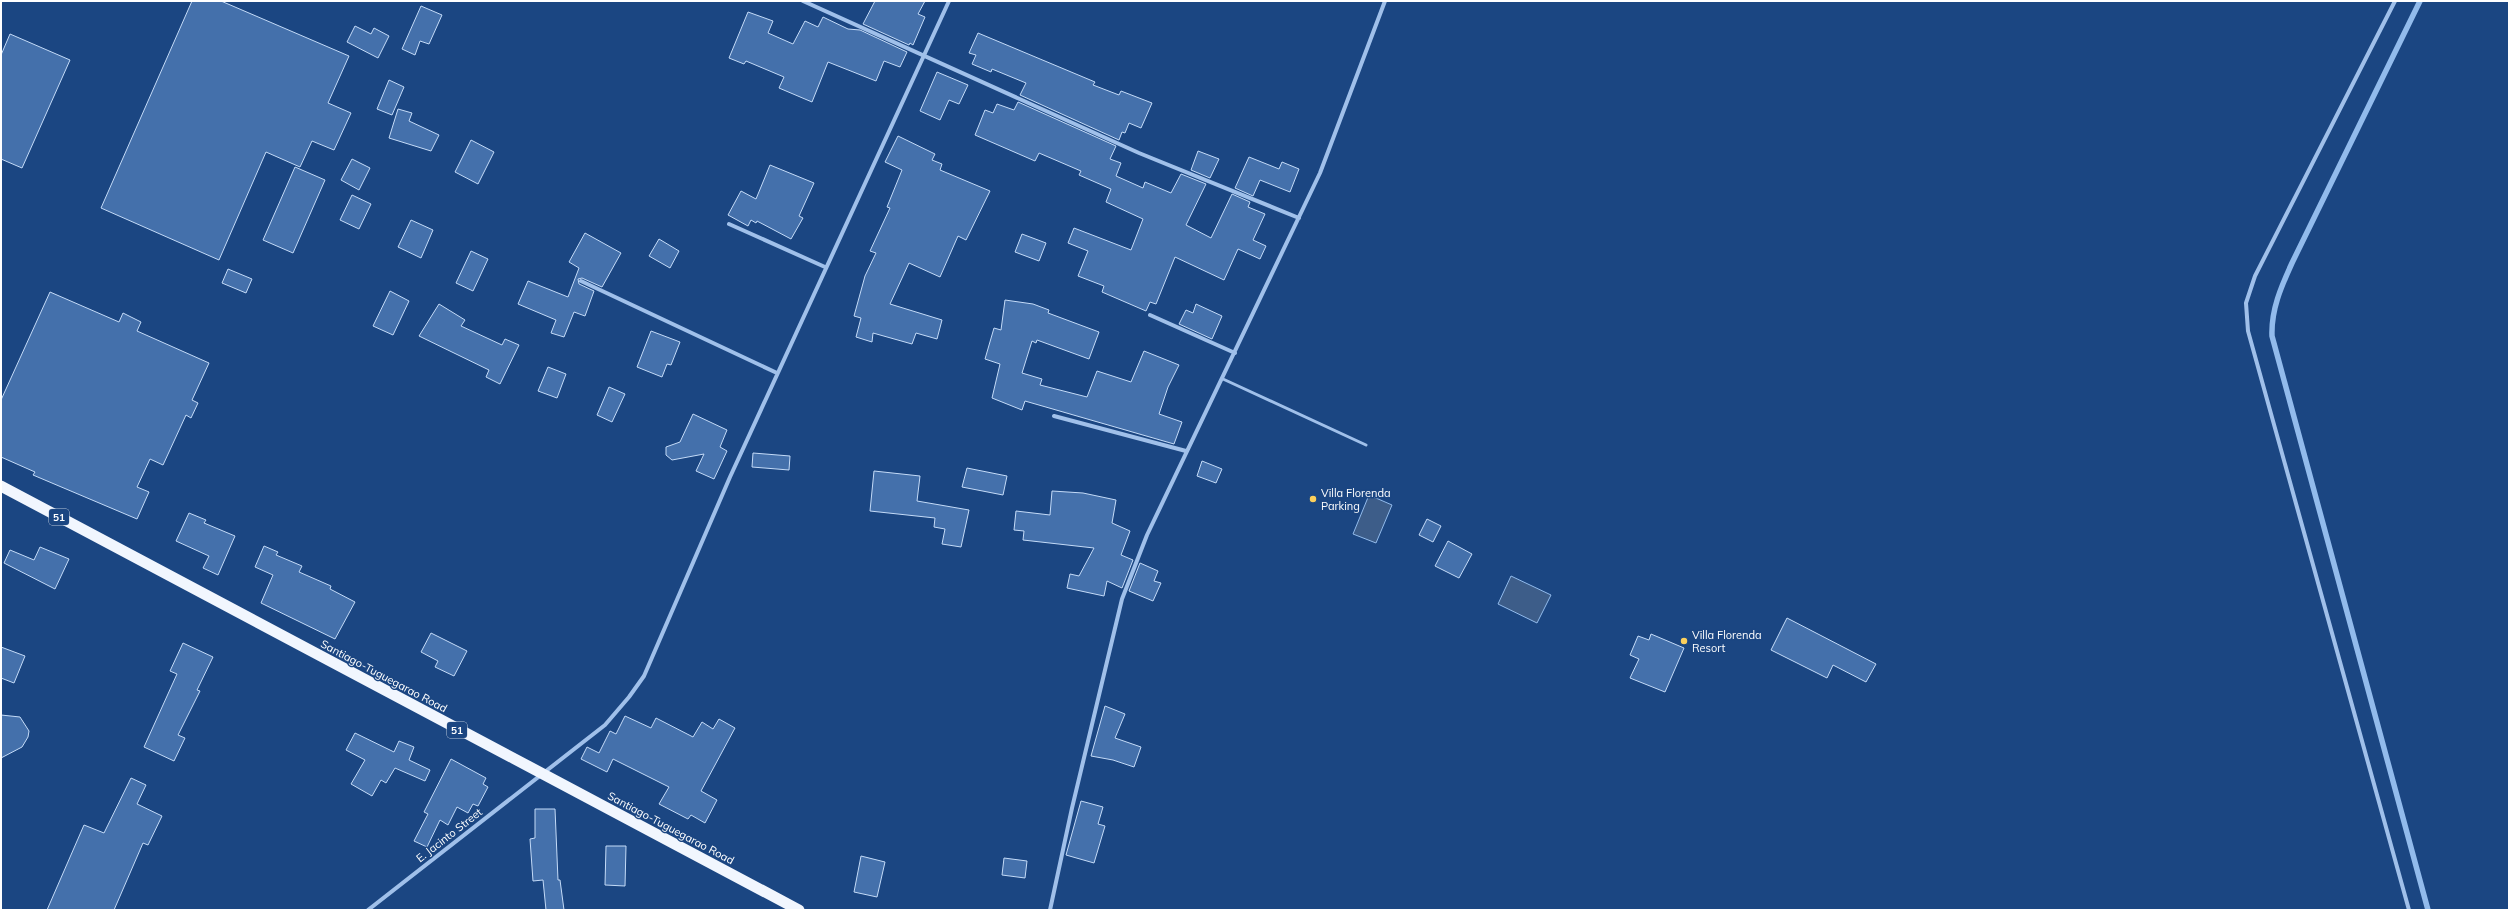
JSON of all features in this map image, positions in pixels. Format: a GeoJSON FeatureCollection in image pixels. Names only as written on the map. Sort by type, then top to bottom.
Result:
{"type":"FeatureCollection","features":[{"type":"Feature","properties":{"kind":"highway","name":"Santiago-Tuguegarao Road"},"geometry":{"type":"LineString","coordinates":[[1,486],[542,775],[799,910]]}},
{"type":"Feature","properties":{"kind":"street"},"geometry":{"type":"LineString","coordinates":[[803,1],[1139,152],[1299,218]]}},
{"type":"Feature","properties":{"kind":"street","name":"E. Jacinto Street"},"geometry":{"type":"LineString","coordinates":[[368,910],[542,775],[605,724],[630,697],[644,676],[777,373],[949,1]]}},
{"type":"Feature","properties":{"kind":"street"},"geometry":{"type":"LineString","coordinates":[[1050,910],[1072,808],[1122,599],[1147,535],[1186,451],[1223,379],[1320,173],[1385,1]]}},
{"type":"Feature","properties":{"kind":"street"},"geometry":{"type":"LineString","coordinates":[[2394,1],[2255,276],[2246,303],[2248,331],[2409,910]]}},
{"type":"Feature","properties":{"kind":"street"},"geometry":{"type":"LineString","coordinates":[[728,224],[825,267]]}},
{"type":"Feature","properties":{"kind":"street"},"geometry":{"type":"LineString","coordinates":[[581,281],[777,373]]}},
{"type":"Feature","properties":{"kind":"street"},"geometry":{"type":"LineString","coordinates":[[1150,315],[1235,353]]}},
{"type":"Feature","properties":{"kind":"street"},"geometry":{"type":"LineString","coordinates":[[1054,416],[1186,451]]}},
{"type":"Feature","properties":{"kind":"lane"},"geometry":{"type":"LineString","coordinates":[[1223,379],[1366,445]]}},
{"type":"Feature","properties":{"kind":"water"},"geometry":{"type":"Polygon","coordinates":[[[1369,495],[1392,505],[1376,543],[1353,534],[1369,495]]]}},
{"type":"Feature","properties":{"kind":"water"},"geometry":{"type":"Polygon","coordinates":[[[1511,576],[1551,595],[1537,623],[1498,604],[1511,576]]]}},
{"type":"Feature","properties":{"kind":"building"},"geometry":{"type":"Polygon","coordinates":[[[192,1],[221,1],[349,56],[328,103],[351,113],[334,150],[312,141],[300,167],[266,152],[219,260],[101,208],[192,1]]]}},
{"type":"Feature","properties":{"kind":"building"},"geometry":{"type":"Polygon","coordinates":[[[875,1],[925,1],[918,14],[925,17],[913,45],[910,43],[909,45],[863,24],[875,1]]]}},
{"type":"Feature","properties":{"kind":"building"},"geometry":{"type":"Polygon","coordinates":[[[421,6],[442,15],[429,44],[420,41],[415,55],[402,49],[421,6]]]}},
{"type":"Feature","properties":{"kind":"building"},"geometry":{"type":"Polygon","coordinates":[[[748,12],[773,21],[768,33],[793,44],[805,21],[818,27],[823,17],[848,29],[860,30],[907,52],[900,67],[884,61],[876,81],[828,62],[812,102],[779,88],[784,77],[746,61],[744,64],[729,58],[748,12]]]}},
{"type":"Feature","properties":{"kind":"building"},"geometry":{"type":"Polygon","coordinates":[[[355,26],[371,34],[374,28],[389,36],[378,58],[347,42],[355,26]]]}},
{"type":"Feature","properties":{"kind":"building"},"geometry":{"type":"Polygon","coordinates":[[[978,33],[1095,82],[1093,85],[1119,95],[1121,91],[1152,103],[1141,128],[1129,123],[1125,133],[1122,132],[1119,140],[1020,95],[1026,83],[992,69],[991,72],[972,64],[976,55],[969,53],[978,33]]]}},
{"type":"Feature","properties":{"kind":"building"},"geometry":{"type":"Polygon","coordinates":[[[10,34],[70,60],[22,168],[1,159],[1,55],[10,34]]]}},
{"type":"Feature","properties":{"kind":"building"},"geometry":{"type":"Polygon","coordinates":[[[937,72],[968,85],[959,104],[949,100],[940,120],[920,111],[937,72]]]}},
{"type":"Feature","properties":{"kind":"building"},"geometry":{"type":"Polygon","coordinates":[[[389,80],[404,87],[392,115],[377,109],[389,80]]]}},
{"type":"Feature","properties":{"kind":"building"},"geometry":{"type":"Polygon","coordinates":[[[1018,102],[1116,146],[1110,159],[1121,163],[1116,176],[1143,188],[1145,182],[1171,193],[1181,174],[1206,184],[1186,225],[1211,238],[1232,194],[1250,202],[1248,207],[1265,214],[1253,240],[1266,246],[1260,259],[1238,249],[1224,280],[1175,257],[1156,304],[1150,302],[1146,311],[1102,292],[1104,286],[1078,276],[1088,251],[1068,243],[1074,228],[1131,250],[1143,219],[1106,202],[1111,189],[1079,175],[1081,171],[1039,153],[1035,161],[975,135],[985,110],[993,113],[997,104],[1014,110],[1018,102]]]}},
{"type":"Feature","properties":{"kind":"building"},"geometry":{"type":"Polygon","coordinates":[[[398,109],[412,113],[409,121],[439,135],[431,151],[389,138],[398,109]]]}},
{"type":"Feature","properties":{"kind":"building"},"geometry":{"type":"Polygon","coordinates":[[[898,136],[935,154],[932,160],[942,164],[940,170],[990,191],[966,240],[958,236],[940,277],[909,263],[890,304],[942,320],[937,339],[916,333],[912,344],[873,333],[872,342],[856,337],[861,318],[854,316],[865,276],[876,253],[870,251],[890,208],[887,207],[902,170],[885,162],[898,136]]]}},
{"type":"Feature","properties":{"kind":"building"},"geometry":{"type":"Polygon","coordinates":[[[471,140],[494,152],[478,184],[455,172],[471,140]]]}},
{"type":"Feature","properties":{"kind":"building"},"geometry":{"type":"Polygon","coordinates":[[[1198,151],[1219,159],[1210,178],[1191,170],[1198,151]]]}},
{"type":"Feature","properties":{"kind":"building"},"geometry":{"type":"Polygon","coordinates":[[[1249,157],[1279,169],[1282,162],[1299,169],[1290,192],[1260,180],[1253,196],[1235,188],[1249,157]]]}},
{"type":"Feature","properties":{"kind":"building"},"geometry":{"type":"Polygon","coordinates":[[[352,159],[370,168],[359,190],[341,180],[352,159]]]}},
{"type":"Feature","properties":{"kind":"building"},"geometry":{"type":"Polygon","coordinates":[[[770,165],[814,183],[799,216],[803,218],[791,239],[757,221],[756,223],[751,220],[748,226],[728,215],[741,191],[756,199],[770,165]]]}},
{"type":"Feature","properties":{"kind":"building"},"geometry":{"type":"Polygon","coordinates":[[[295,167],[325,180],[293,253],[263,240],[295,167]]]}},
{"type":"Feature","properties":{"kind":"building"},"geometry":{"type":"Polygon","coordinates":[[[352,195],[371,204],[359,229],[340,220],[352,195]]]}},
{"type":"Feature","properties":{"kind":"building"},"geometry":{"type":"Polygon","coordinates":[[[411,220],[433,230],[421,258],[398,247],[411,220]]]}},
{"type":"Feature","properties":{"kind":"building"},"geometry":{"type":"Polygon","coordinates":[[[585,233],[621,253],[602,287],[582,278],[578,279],[579,284],[594,291],[585,316],[574,312],[564,337],[551,333],[556,320],[518,304],[528,281],[568,297],[579,268],[569,262],[585,233]]]}},
{"type":"Feature","properties":{"kind":"building"},"geometry":{"type":"Polygon","coordinates":[[[1022,234],[1046,243],[1039,261],[1015,252],[1022,234]]]}},
{"type":"Feature","properties":{"kind":"building"},"geometry":{"type":"Polygon","coordinates":[[[659,239],[679,251],[670,268],[649,256],[659,239]]]}},
{"type":"Feature","properties":{"kind":"building"},"geometry":{"type":"Polygon","coordinates":[[[471,251],[488,259],[473,291],[456,283],[471,251]]]}},
{"type":"Feature","properties":{"kind":"building"},"geometry":{"type":"Polygon","coordinates":[[[228,269],[252,279],[246,293],[222,283],[228,269]]]}},
{"type":"Feature","properties":{"kind":"building"},"geometry":{"type":"Polygon","coordinates":[[[390,291],[409,301],[393,335],[373,326],[390,291]]]}},
{"type":"Feature","properties":{"kind":"building"},"geometry":{"type":"Polygon","coordinates":[[[50,292],[119,322],[123,313],[141,322],[137,331],[209,363],[192,400],[198,403],[191,418],[186,415],[163,465],[150,459],[137,487],[149,492],[137,519],[33,475],[35,472],[1,457],[1,400],[50,292]]]}},
{"type":"Feature","properties":{"kind":"building"},"geometry":{"type":"Polygon","coordinates":[[[1005,300],[1033,304],[1049,310],[1048,313],[1099,332],[1089,359],[1037,340],[1036,343],[1032,341],[1022,373],[1042,379],[1040,385],[1087,397],[1097,371],[1131,382],[1144,351],[1179,365],[1168,387],[1159,414],[1182,422],[1174,444],[1025,401],[1022,410],[992,398],[1000,364],[985,359],[994,328],[1001,330],[1005,300]]]}},
{"type":"Feature","properties":{"kind":"building"},"geometry":{"type":"Polygon","coordinates":[[[439,304],[465,320],[461,326],[502,345],[505,339],[519,345],[500,384],[486,377],[489,370],[419,336],[439,304]]]}},
{"type":"Feature","properties":{"kind":"building"},"geometry":{"type":"Polygon","coordinates":[[[1196,304],[1222,316],[1212,339],[1179,324],[1186,310],[1193,313],[1196,304]]]}},
{"type":"Feature","properties":{"kind":"building"},"geometry":{"type":"Polygon","coordinates":[[[651,331],[680,342],[671,365],[667,364],[662,377],[637,367],[651,331]]]}},
{"type":"Feature","properties":{"kind":"building"},"geometry":{"type":"Polygon","coordinates":[[[548,367],[566,374],[557,398],[538,391],[548,367]]]}},
{"type":"Feature","properties":{"kind":"building"},"geometry":{"type":"Polygon","coordinates":[[[609,387],[625,394],[612,422],[597,415],[609,387]]]}},
{"type":"Feature","properties":{"kind":"building"},"geometry":{"type":"Polygon","coordinates":[[[693,414],[727,430],[720,447],[727,451],[714,479],[696,471],[704,454],[672,460],[666,455],[666,447],[680,442],[693,414]]]}},
{"type":"Feature","properties":{"kind":"building"},"geometry":{"type":"Polygon","coordinates":[[[753,453],[790,456],[789,470],[752,467],[753,453]]]}},
{"type":"Feature","properties":{"kind":"building"},"geometry":{"type":"Polygon","coordinates":[[[1202,461],[1222,469],[1216,483],[1197,476],[1202,461]]]}},
{"type":"Feature","properties":{"kind":"building"},"geometry":{"type":"Polygon","coordinates":[[[967,468],[1007,476],[1003,495],[962,487],[967,468]]]}},
{"type":"Feature","properties":{"kind":"building"},"geometry":{"type":"Polygon","coordinates":[[[874,471],[920,476],[917,501],[969,510],[961,547],[942,544],[945,529],[934,527],[935,518],[870,511],[874,471]]]}},
{"type":"Feature","properties":{"kind":"building"},"geometry":{"type":"Polygon","coordinates":[[[1052,491],[1083,493],[1116,500],[1112,523],[1130,531],[1121,555],[1133,560],[1122,588],[1107,581],[1104,596],[1067,588],[1070,574],[1079,576],[1094,548],[1023,540],[1024,531],[1014,530],[1016,511],[1050,515],[1052,491]]]}},
{"type":"Feature","properties":{"kind":"building"},"geometry":{"type":"Polygon","coordinates":[[[189,513],[206,520],[204,523],[235,536],[218,575],[203,568],[209,556],[176,541],[189,513]]]}},
{"type":"Feature","properties":{"kind":"building"},"geometry":{"type":"Polygon","coordinates":[[[1427,519],[1441,526],[1433,542],[1419,535],[1427,519]]]}},
{"type":"Feature","properties":{"kind":"building"},"geometry":{"type":"Polygon","coordinates":[[[1448,541],[1472,554],[1459,578],[1435,566],[1448,541]]]}},
{"type":"Feature","properties":{"kind":"building"},"geometry":{"type":"Polygon","coordinates":[[[264,546],[278,552],[276,555],[302,566],[299,572],[331,586],[330,589],[355,602],[335,639],[261,603],[273,575],[255,567],[264,546]]]}},
{"type":"Feature","properties":{"kind":"building"},"geometry":{"type":"Polygon","coordinates":[[[40,547],[69,559],[55,589],[4,563],[10,550],[34,560],[40,547]]]}},
{"type":"Feature","properties":{"kind":"building"},"geometry":{"type":"Polygon","coordinates":[[[1140,563],[1158,571],[1154,581],[1161,583],[1153,601],[1129,591],[1140,563]]]}},
{"type":"Feature","properties":{"kind":"building"},"geometry":{"type":"Polygon","coordinates":[[[1787,618],[1876,664],[1866,682],[1833,665],[1827,678],[1771,650],[1787,618]]]}},
{"type":"Feature","properties":{"kind":"building"},"geometry":{"type":"Polygon","coordinates":[[[431,633],[467,651],[454,676],[435,667],[438,661],[421,652],[431,633]]]}},
{"type":"Feature","properties":{"kind":"building"},"geometry":{"type":"Polygon","coordinates":[[[1651,634],[1684,648],[1665,692],[1630,678],[1639,659],[1630,655],[1638,636],[1649,640],[1651,634]]]}},
{"type":"Feature","properties":{"kind":"building"},"geometry":{"type":"Polygon","coordinates":[[[183,643],[213,657],[197,690],[200,691],[178,735],[185,738],[174,761],[144,747],[177,674],[170,671],[183,643]]]}},
{"type":"Feature","properties":{"kind":"building"},"geometry":{"type":"Polygon","coordinates":[[[1,647],[25,656],[14,683],[1,678],[1,647]]]}},
{"type":"Feature","properties":{"kind":"building"},"geometry":{"type":"Polygon","coordinates":[[[1105,706],[1125,714],[1115,738],[1141,747],[1134,767],[1113,760],[1091,756],[1105,706]]]}},
{"type":"Feature","properties":{"kind":"building"},"geometry":{"type":"Polygon","coordinates":[[[1,715],[20,717],[29,731],[28,737],[22,747],[1,758],[1,715]]]}},
{"type":"Feature","properties":{"kind":"building"},"geometry":{"type":"Polygon","coordinates":[[[625,716],[651,728],[656,718],[693,737],[702,722],[713,729],[719,719],[735,728],[701,791],[717,800],[705,823],[691,815],[688,819],[659,804],[669,787],[613,759],[607,772],[581,759],[587,747],[599,753],[610,731],[616,734],[625,716]]]}},
{"type":"Feature","properties":{"kind":"building"},"geometry":{"type":"Polygon","coordinates":[[[355,733],[394,752],[399,741],[414,747],[409,760],[430,770],[425,781],[395,768],[386,783],[381,780],[372,796],[351,784],[365,760],[346,750],[355,733]]]}},
{"type":"Feature","properties":{"kind":"building"},"geometry":{"type":"Polygon","coordinates":[[[451,759],[486,778],[483,784],[488,787],[478,806],[473,804],[468,813],[457,807],[448,825],[440,820],[427,847],[414,841],[428,814],[424,812],[451,759]]]}},
{"type":"Feature","properties":{"kind":"building"},"geometry":{"type":"Polygon","coordinates":[[[131,778],[146,785],[137,804],[162,816],[148,845],[143,843],[114,910],[47,910],[84,825],[104,833],[131,778]]]}},
{"type":"Feature","properties":{"kind":"building"},"geometry":{"type":"Polygon","coordinates":[[[1081,801],[1103,807],[1098,824],[1105,826],[1094,863],[1066,855],[1081,801]]]}},
{"type":"Feature","properties":{"kind":"building"},"geometry":{"type":"Polygon","coordinates":[[[535,809],[555,809],[558,880],[560,880],[564,910],[546,910],[543,880],[533,881],[530,839],[535,838],[535,809]]]}},
{"type":"Feature","properties":{"kind":"building"},"geometry":{"type":"Polygon","coordinates":[[[606,846],[626,846],[625,886],[605,885],[606,846]]]}},
{"type":"Feature","properties":{"kind":"building"},"geometry":{"type":"Polygon","coordinates":[[[861,856],[885,862],[877,897],[854,892],[861,856]]]}},
{"type":"Feature","properties":{"kind":"building"},"geometry":{"type":"Polygon","coordinates":[[[1004,858],[1027,861],[1025,878],[1002,875],[1004,858]]]}},
{"type":"Feature","properties":{"kind":"waterway"},"geometry":{"type":"LineString","coordinates":[[2420,1],[2288,272],[2275,308],[2272,336],[2428,910]]}},
{"type":"Feature","properties":{"kind":"place","name":"Villa Florenda Parking"},"geometry":{"type":"Point","coordinates":[1313,499]}},
{"type":"Feature","properties":{"kind":"place","name":"Villa Florenda Resort"},"geometry":{"type":"Point","coordinates":[1684,641]}}]}
